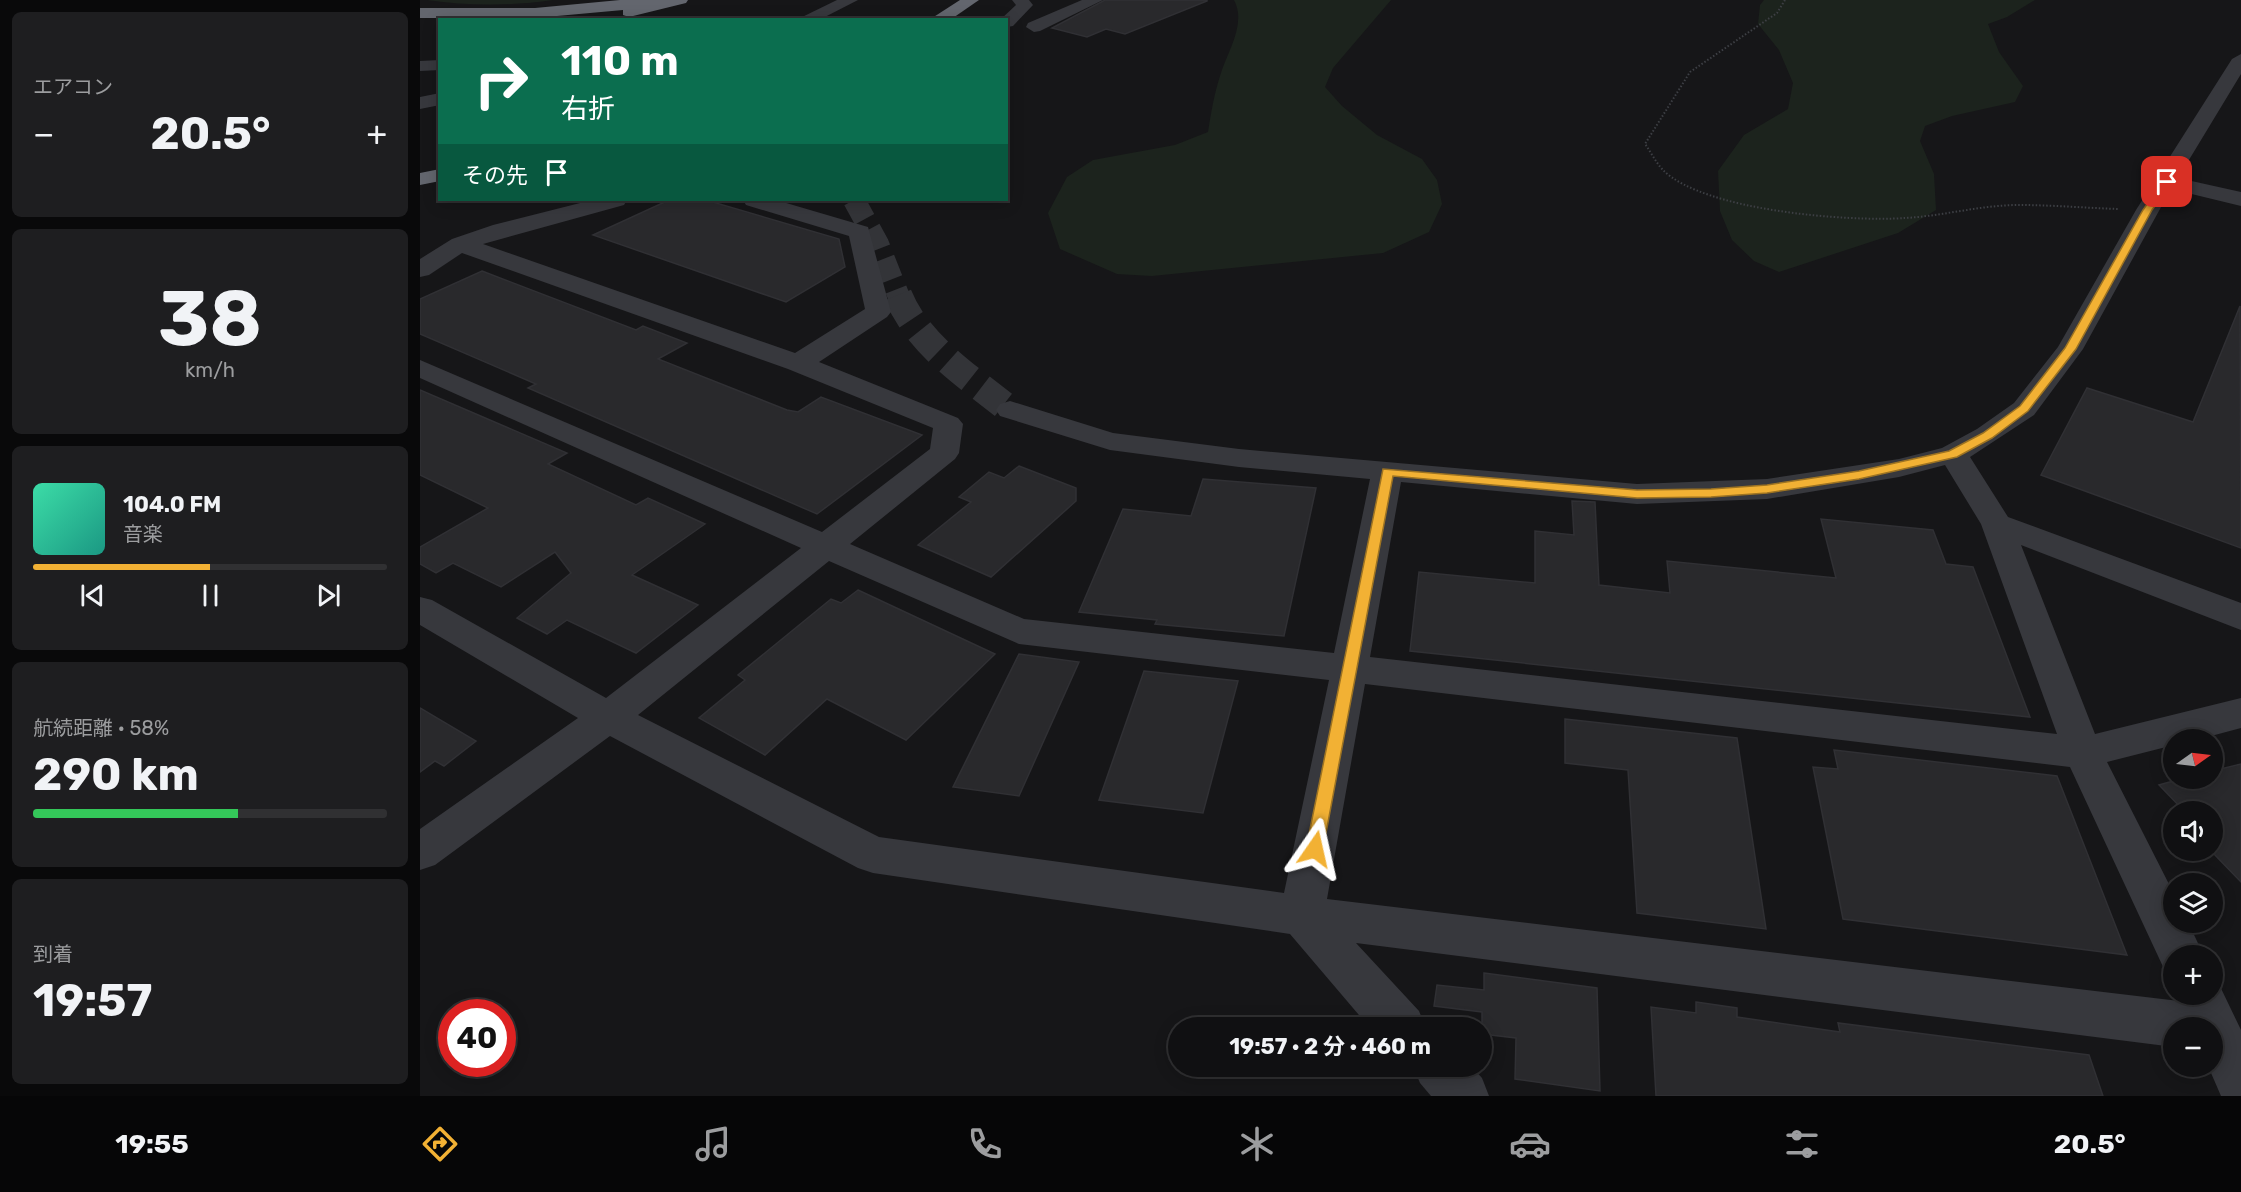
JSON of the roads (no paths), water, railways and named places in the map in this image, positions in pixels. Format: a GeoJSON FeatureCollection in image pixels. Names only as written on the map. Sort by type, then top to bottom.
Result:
{"type":"FeatureCollection","features":[{"type":"Feature","properties":{"kind":"highway"},"geometry":{"type":"LineString","coordinates":[[420,13],[579,12],[649,0]]}},
{"type":"Feature","properties":{"kind":"highway"},"geometry":{"type":"LineString","coordinates":[[587,18],[680,0]]}},
{"type":"Feature","properties":{"kind":"highway"},"geometry":{"type":"LineString","coordinates":[[943,18],[977,6]]}},
{"type":"Feature","properties":{"kind":"highway"},"geometry":{"type":"LineString","coordinates":[[420,21],[438,22]]}},
{"type":"Feature","properties":{"kind":"highway"},"geometry":{"type":"LineString","coordinates":[[420,168],[438,164]]}},
{"type":"Feature","properties":{"kind":"highway"},"geometry":{"type":"LineString","coordinates":[[420,179],[438,175]]}},
{"type":"Feature","properties":{"kind":"street"},"geometry":{"type":"LineString","coordinates":[[809,18],[850,0]]}},
{"type":"Feature","properties":{"kind":"street"},"geometry":{"type":"LineString","coordinates":[[1008,21],[1025,5],[1020,0]]}},
{"type":"Feature","properties":{"kind":"street"},"geometry":{"type":"LineString","coordinates":[[1008,22],[1041,31],[1064,15],[1095,0]]}},
{"type":"Feature","properties":{"kind":"street"},"geometry":{"type":"LineString","coordinates":[[1064,15],[1085,21]]}},
{"type":"Feature","properties":{"kind":"street"},"geometry":{"type":"LineString","coordinates":[[1010,410],[1110,441],[1239,458],[1637,494],[1711,493],[1767,489],[1859,475],[1953,454],[1987,435],[2024,409],[2070,349],[2147,210],[2167,182],[2241,59]]}},
{"type":"Feature","properties":{"kind":"street"},"geometry":{"type":"LineString","coordinates":[[420,66],[438,64]]}},
{"type":"Feature","properties":{"kind":"street"},"geometry":{"type":"LineString","coordinates":[[420,103],[438,99]]}},
{"type":"Feature","properties":{"kind":"street"},"geometry":{"type":"LineString","coordinates":[[420,109],[438,106]]}},
{"type":"Feature","properties":{"kind":"street"},"geometry":{"type":"LineString","coordinates":[[2167,182],[2241,199]]}},
{"type":"Feature","properties":{"kind":"street"},"geometry":{"type":"LineString","coordinates":[[420,270],[459,244],[501,230],[612,201]]}},
{"type":"Feature","properties":{"kind":"street"},"geometry":{"type":"LineString","coordinates":[[757,201],[861,232],[878,312],[798,363]]}},
{"type":"Feature","properties":{"kind":"street"},"geometry":{"type":"LineString","coordinates":[[420,852],[608,717],[944,453],[948,424],[798,363],[459,244]]}},
{"type":"Feature","properties":{"kind":"street"},"geometry":{"type":"LineString","coordinates":[[420,368],[1019,631],[2084,753],[2241,713]]}},
{"type":"Feature","properties":{"kind":"street"},"geometry":{"type":"LineString","coordinates":[[1953,454],[1997,524],[2084,753],[2176,945]]}},
{"type":"Feature","properties":{"kind":"street"},"geometry":{"type":"LineString","coordinates":[[1302,916],[1387,472]]}},
{"type":"Feature","properties":{"kind":"street"},"geometry":{"type":"LineString","coordinates":[[1997,524],[2241,617]]}},
{"type":"Feature","properties":{"kind":"street"},"geometry":{"type":"LineString","coordinates":[[420,609],[608,717],[873,855],[1302,916],[2189,1017]]}},
{"type":"Feature","properties":{"kind":"street"},"geometry":{"type":"LineString","coordinates":[[1302,916],[1392,1017]]}},
{"type":"Feature","properties":{"kind":"street"},"geometry":{"type":"LineString","coordinates":[[2223,1039],[2241,1083]]}},
{"type":"Feature","properties":{"kind":"street"},"geometry":{"type":"LineString","coordinates":[[1447,1077],[1464,1096]]}},
{"type":"Feature","properties":{"kind":"tunnel"},"geometry":{"type":"LineString","coordinates":[[855,201],[878,244],[899,297]]}},
{"type":"Feature","properties":{"kind":"tunnel"},"geometry":{"type":"LineString","coordinates":[[899,297],[918,330],[932,345],[962,373],[1010,410]]}}]}
